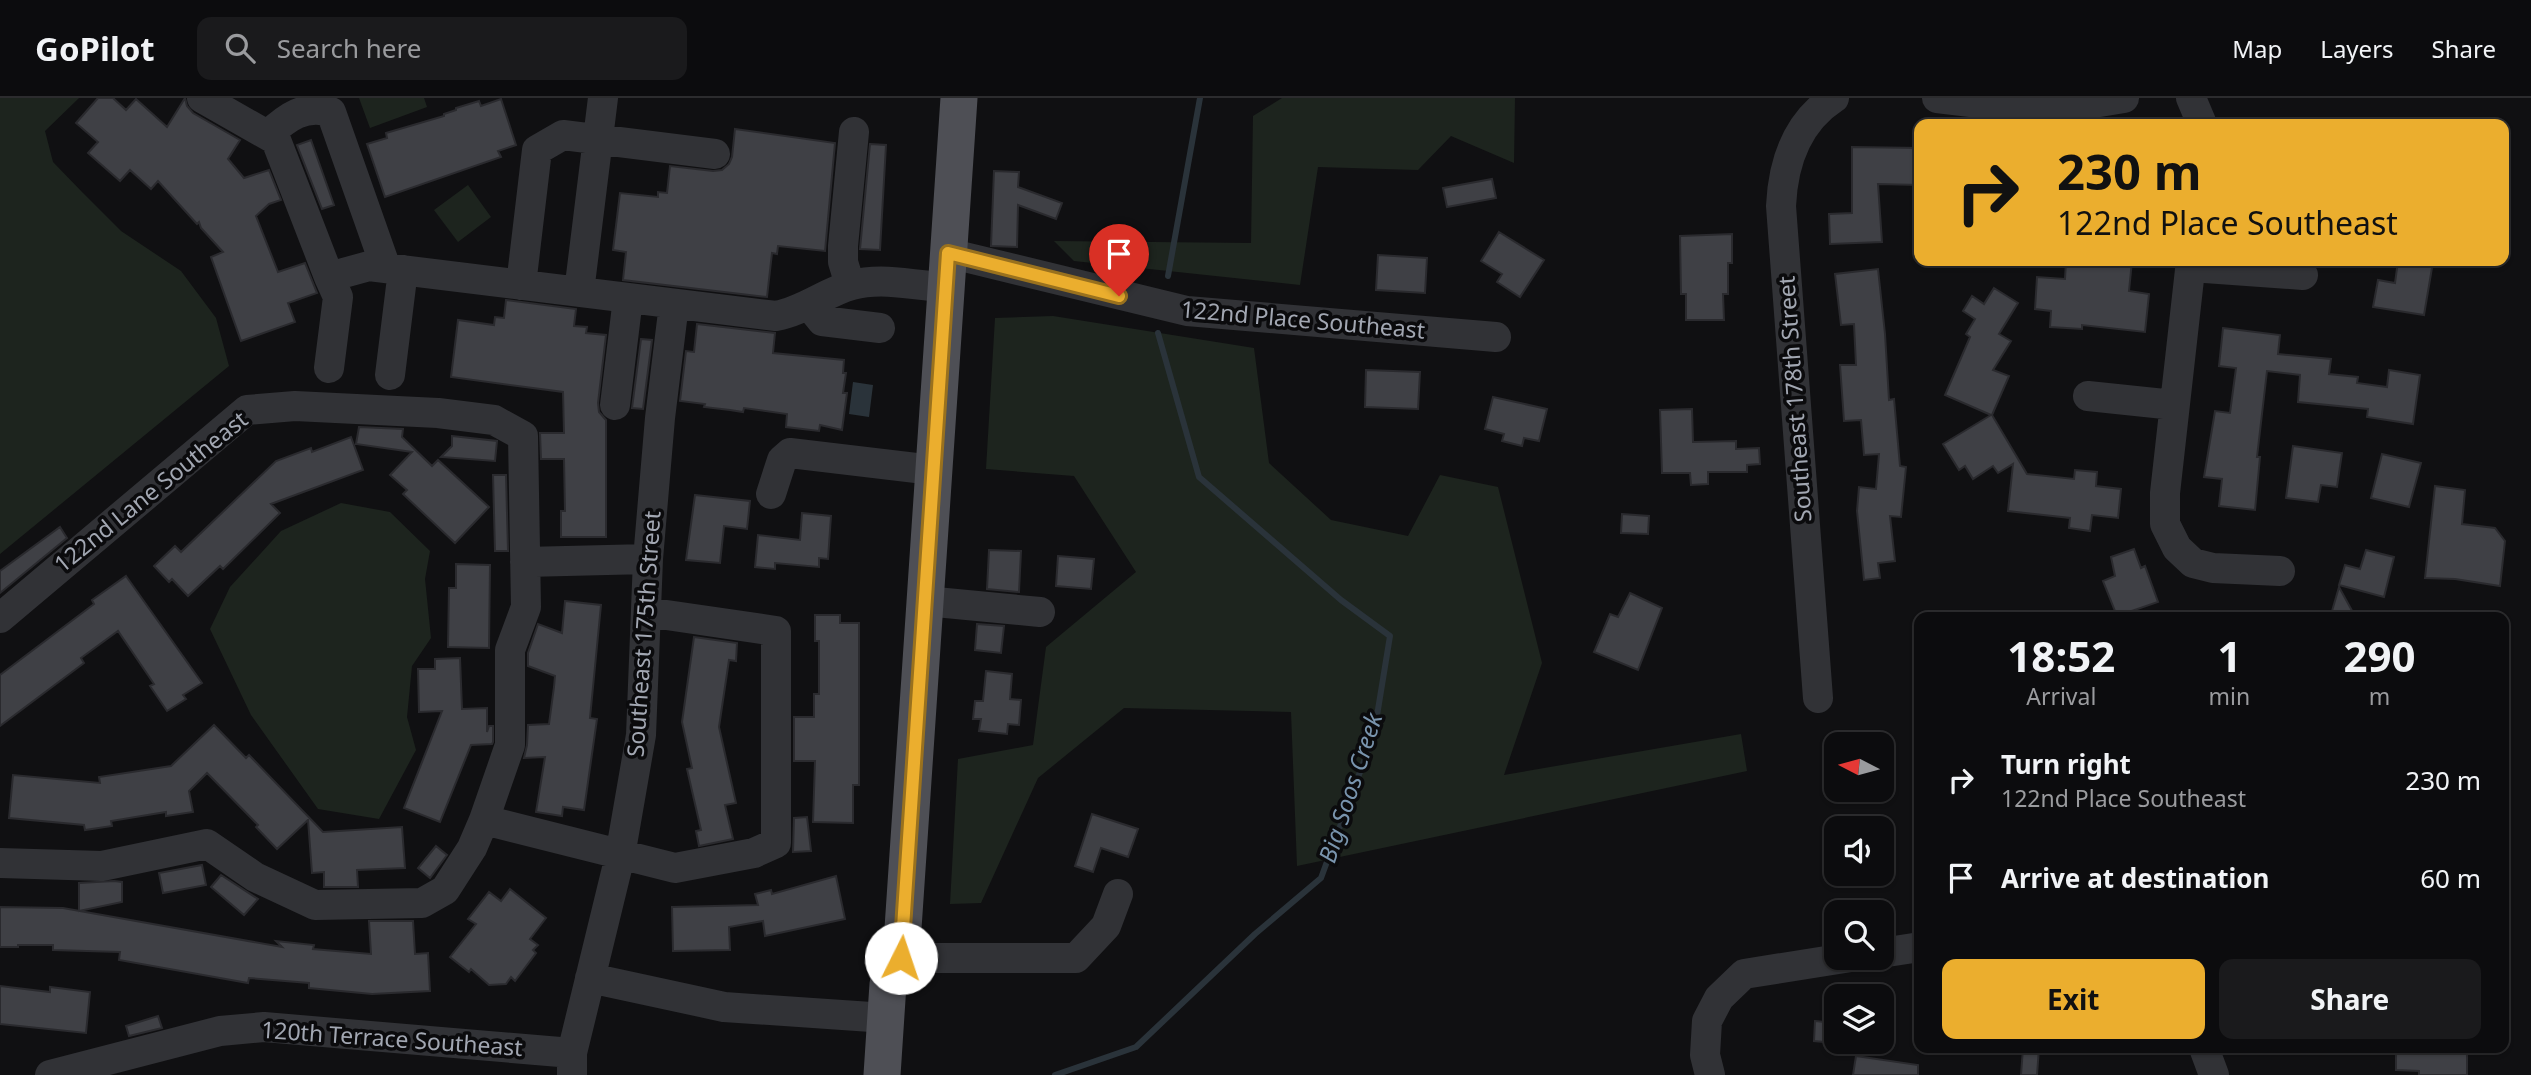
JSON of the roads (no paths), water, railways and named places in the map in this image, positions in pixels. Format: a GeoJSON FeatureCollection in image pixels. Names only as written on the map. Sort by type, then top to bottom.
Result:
{"type":"FeatureCollection","features":[{"type":"Feature","properties":{"kind":"main road"},"geometry":{"type":"LineString","coordinates":[[882,1075],[888,984],[901,958],[959,98]]}},
{"type":"Feature","properties":{"kind":"main road"},"geometry":{"type":"LineString","coordinates":[[901,958],[911,985],[905,1075]]}},
{"type":"Feature","properties":{"kind":"street"},"geometry":{"type":"LineString","coordinates":[[202,98],[276,140],[338,297],[329,368]]}},
{"type":"Feature","properties":{"kind":"street"},"geometry":{"type":"LineString","coordinates":[[579,292],[603,98]]}},
{"type":"Feature","properties":{"kind":"street"},"geometry":{"type":"LineString","coordinates":[[1937,98],[2045,111],[2124,98]]}},
{"type":"Feature","properties":{"kind":"street"},"geometry":{"type":"LineString","coordinates":[[2191,98],[2200,119]]}},
{"type":"Feature","properties":{"kind":"street","name":"Southeast 178th Street"},"geometry":{"type":"LineString","coordinates":[[1818,698],[1781,206],[1782,180],[1796,138],[1827,104]]}},
{"type":"Feature","properties":{"kind":"street"},"geometry":{"type":"LineString","coordinates":[[268,135],[300,111],[317,108],[331,112],[395,269],[390,375]]}},
{"type":"Feature","properties":{"kind":"street"},"geometry":{"type":"LineString","coordinates":[[329,277],[369,266],[776,316],[792,313],[850,285],[843,262],[843,246],[854,132]]}},
{"type":"Feature","properties":{"kind":"street"},"geometry":{"type":"LineString","coordinates":[[521,285],[537,150],[563,135],[715,153]]}},
{"type":"Feature","properties":{"kind":"street"},"geometry":{"type":"LineString","coordinates":[[2191,266],[2165,494],[2165,524],[2177,548],[2193,562],[2213,568],[2280,571]]}},
{"type":"Feature","properties":{"kind":"street"},"geometry":{"type":"LineString","coordinates":[[2211,266],[2303,275]]}},
{"type":"Feature","properties":{"kind":"street","name":"122nd Place Southeast"},"geometry":{"type":"LineString","coordinates":[[850,285],[947,270],[1187,311],[1496,337]]}},
{"type":"Feature","properties":{"kind":"street"},"geometry":{"type":"LineString","coordinates":[[615,405],[628,298]]}},
{"type":"Feature","properties":{"kind":"street","name":"Southeast 175th Street"},"geometry":{"type":"LineString","coordinates":[[572,1064],[620,856],[641,735],[648,559],[660,418],[674,304]]}},
{"type":"Feature","properties":{"kind":"street"},"geometry":{"type":"LineString","coordinates":[[809,305],[822,321],[880,328]]}},
{"type":"Feature","properties":{"kind":"street"},"geometry":{"type":"LineString","coordinates":[[2088,396],[2174,405]]}},
{"type":"Feature","properties":{"kind":"street","name":"122nd Lane Southeast"},"geometry":{"type":"LineString","coordinates":[[0,618],[247,410],[295,406],[438,413],[494,420],[523,436],[525,562]]}},
{"type":"Feature","properties":{"kind":"street"},"geometry":{"type":"LineString","coordinates":[[771,494],[782,460],[790,453],[933,470]]}},
{"type":"Feature","properties":{"kind":"street"},"geometry":{"type":"LineString","coordinates":[[0,863],[103,866],[207,844],[256,877],[315,905],[422,903],[445,890],[472,848],[510,746],[510,650],[526,607],[525,562],[648,559]]}},
{"type":"Feature","properties":{"kind":"street"},"geometry":{"type":"LineString","coordinates":[[925,601],[1040,612]]}},
{"type":"Feature","properties":{"kind":"street"},"geometry":{"type":"LineString","coordinates":[[484,820],[675,868],[754,853],[776,844],[776,631],[646,612]]}},
{"type":"Feature","properties":{"kind":"street"},"geometry":{"type":"LineString","coordinates":[[901,958],[1076,958],[1106,926],[1118,894]]}},
{"type":"Feature","properties":{"kind":"street"},"geometry":{"type":"LineString","coordinates":[[1894,951],[1914,948]]}},
{"type":"Feature","properties":{"kind":"street"},"geometry":{"type":"LineString","coordinates":[[1710,1075],[1705,1055],[1707,1021],[1719,998],[1744,974],[1824,961]]}},
{"type":"Feature","properties":{"kind":"street"},"geometry":{"type":"LineString","coordinates":[[590,978],[724,1007],[886,1018]]}},
{"type":"Feature","properties":{"kind":"street","name":"120th Terrace Southeast"},"geometry":{"type":"LineString","coordinates":[[50,1075],[220,1031],[264,1027],[572,1064]]}},
{"type":"Feature","properties":{"kind":"street"},"geometry":{"type":"LineString","coordinates":[[2206,1053],[2214,1075]]}},
{"type":"Feature","properties":{"kind":"waterway","name":"Big Soos Creek"},"geometry":{"type":"LineString","coordinates":[[1168,276],[1200,98]]}},
{"type":"Feature","properties":{"kind":"waterway","name":"Big Soos Creek"},"geometry":{"type":"LineString","coordinates":[[1055,1075],[1136,1047],[1255,934],[1321,878],[1374,734],[1390,636],[1341,600],[1199,477],[1158,333]]}}]}
